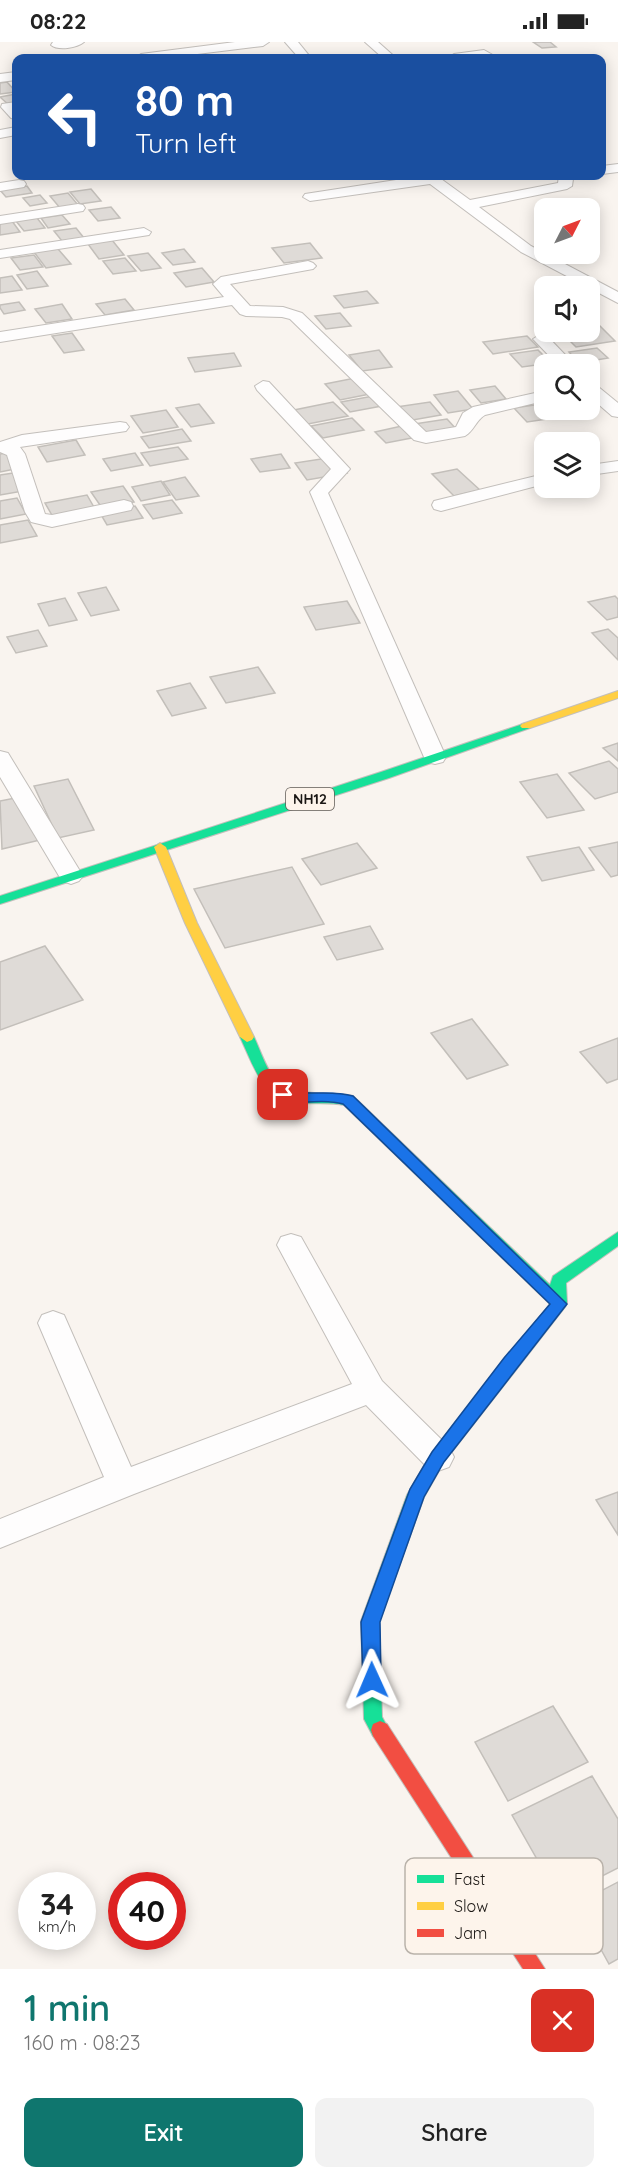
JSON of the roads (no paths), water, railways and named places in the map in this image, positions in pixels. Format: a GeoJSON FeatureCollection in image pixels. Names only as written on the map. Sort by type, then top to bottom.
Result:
{"type":"FeatureCollection","features":[{"type":"Feature","properties":{"kind":"main road","name":"NH12"},"geometry":{"type":"LineString","coordinates":[[0,900],[435,757],[618,694]]}},
{"type":"Feature","properties":{"kind":"main road"},"geometry":{"type":"LineString","coordinates":[[160,847],[191,923],[271,1086],[283,1095],[295,1099],[335,1096],[348,1100],[559,1304]]}},
{"type":"Feature","properties":{"kind":"main road"},"geometry":{"type":"LineString","coordinates":[[463,1858],[373,1719],[370,1622],[416,1495],[438,1457],[510,1363],[559,1304],[558,1280],[618,1238]]}},
{"type":"Feature","properties":{"kind":"main road"},"geometry":{"type":"LineString","coordinates":[[525,1954],[535,1969]]}},
{"type":"Feature","properties":{"kind":"street"},"geometry":{"type":"LineString","coordinates":[[66,54],[57,45],[78,42]]}},
{"type":"Feature","properties":{"kind":"street"},"geometry":{"type":"LineString","coordinates":[[173,54],[263,42]]}},
{"type":"Feature","properties":{"kind":"street"},"geometry":{"type":"LineString","coordinates":[[291,42],[302,54]]}},
{"type":"Feature","properties":{"kind":"street"},"geometry":{"type":"LineString","coordinates":[[371,42],[385,54]]}},
{"type":"Feature","properties":{"kind":"street"},"geometry":{"type":"LineString","coordinates":[[212,49],[218,54]]}},
{"type":"Feature","properties":{"kind":"street"},"geometry":{"type":"LineString","coordinates":[[494,54],[503,51]]}},
{"type":"Feature","properties":{"kind":"street"},"geometry":{"type":"LineString","coordinates":[[310,197],[352,188],[375,188],[416,180]]}},
{"type":"Feature","properties":{"kind":"street"},"geometry":{"type":"LineString","coordinates":[[435,180],[526,249],[618,298]]}},
{"type":"Feature","properties":{"kind":"street"},"geometry":{"type":"LineString","coordinates":[[467,205],[562,186],[567,183],[566,180]]}},
{"type":"Feature","properties":{"kind":"street"},"geometry":{"type":"LineString","coordinates":[[0,187],[19,184]]}},
{"type":"Feature","properties":{"kind":"street"},"geometry":{"type":"LineString","coordinates":[[0,220],[78,208]]}},
{"type":"Feature","properties":{"kind":"street"},"geometry":{"type":"LineString","coordinates":[[0,254],[144,232]]}},
{"type":"Feature","properties":{"kind":"street"},"geometry":{"type":"LineString","coordinates":[[308,266],[221,284],[246,311],[284,312],[296,316],[423,438],[463,430],[469,417],[491,406],[534,398]]}},
{"type":"Feature","properties":{"kind":"street"},"geometry":{"type":"LineString","coordinates":[[0,337],[234,300]]}},
{"type":"Feature","properties":{"kind":"street"},"geometry":{"type":"LineString","coordinates":[[544,342],[556,354]]}},
{"type":"Feature","properties":{"kind":"street"},"geometry":{"type":"LineString","coordinates":[[263,386],[341,468],[319,492],[435,757]]}},
{"type":"Feature","properties":{"kind":"street"},"geometry":{"type":"LineString","coordinates":[[600,397],[618,412]]}},
{"type":"Feature","properties":{"kind":"street"},"geometry":{"type":"LineString","coordinates":[[3,447],[22,440],[120,427]]}},
{"type":"Feature","properties":{"kind":"street"},"geometry":{"type":"LineString","coordinates":[[3,447],[16,454],[34,512],[38,518],[52,521],[124,506]]}},
{"type":"Feature","properties":{"kind":"street"},"geometry":{"type":"LineString","coordinates":[[600,469],[618,466]]}},
{"type":"Feature","properties":{"kind":"street"},"geometry":{"type":"LineString","coordinates":[[441,505],[534,481]]}},
{"type":"Feature","properties":{"kind":"street"},"geometry":{"type":"LineString","coordinates":[[0,758],[71,876]]}},
{"type":"Feature","properties":{"kind":"street"},"geometry":{"type":"LineString","coordinates":[[291,1245],[371,1390],[438,1457]]}},
{"type":"Feature","properties":{"kind":"street"},"geometry":{"type":"LineString","coordinates":[[53,1323],[123,1484]]}},
{"type":"Feature","properties":{"kind":"street"},"geometry":{"type":"LineString","coordinates":[[0,1534],[123,1484],[371,1390]]}}]}
